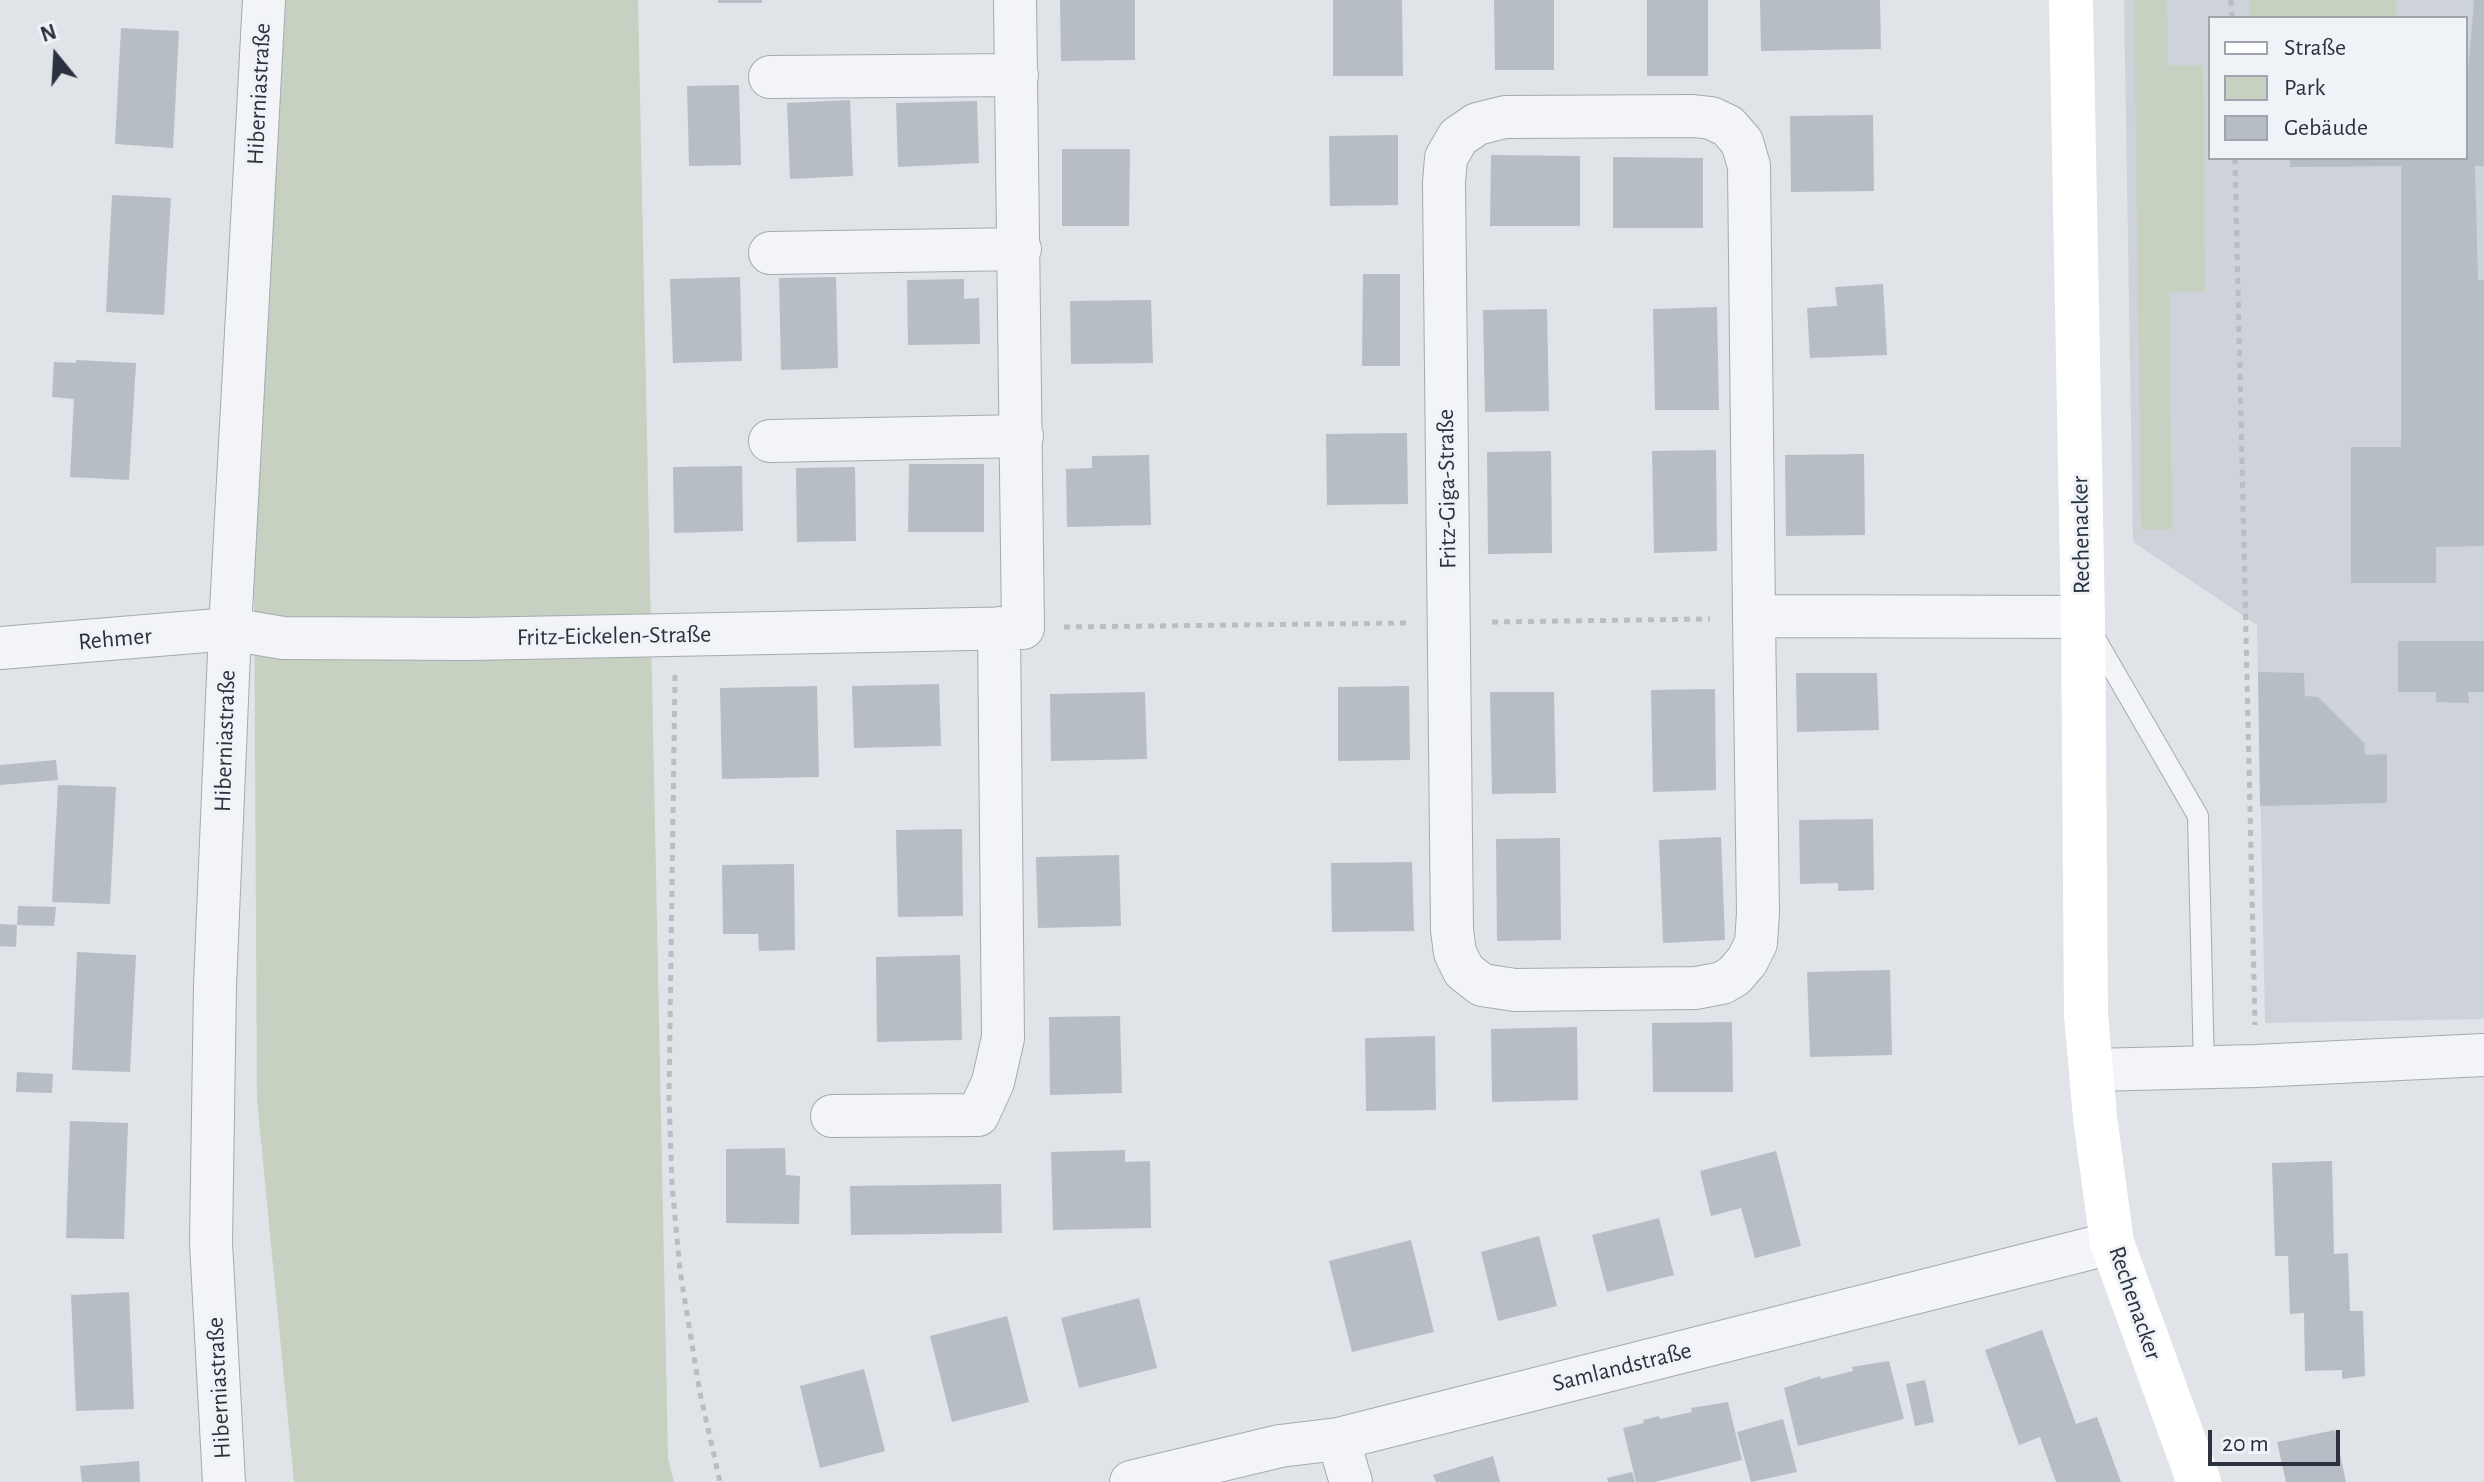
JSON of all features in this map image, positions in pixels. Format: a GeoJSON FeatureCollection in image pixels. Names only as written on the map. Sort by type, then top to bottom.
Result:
{"type":"FeatureCollection","features":[{"type":"Feature","properties":{"kind":"street","name":"Hiberniastraße"},"geometry":{"type":"LineString","coordinates":[[224,1482],[211,1185],[215,985],[230,629],[264,0]]}},
{"type":"Feature","properties":{"kind":"street"},"geometry":{"type":"LineString","coordinates":[[832,1116],[978,1115],[993,1082],[1003,1038],[1011,628],[1022,436],[1015,0]]}},
{"type":"Feature","properties":{"kind":"street","name":"Rechenacker"},"geometry":{"type":"LineString","coordinates":[[2071,0],[2083,617],[2086,985],[2092,1070],[2112,1243],[2199,1482]]}},
{"type":"Feature","properties":{"kind":"street"},"geometry":{"type":"LineString","coordinates":[[770,77],[1017,75]]}},
{"type":"Feature","properties":{"kind":"street","name":"Fritz-Giga-Straße"},"geometry":{"type":"LineString","coordinates":[[1693,116],[1711,118],[1728,126],[1742,142],[1749,166],[1754,616],[1756,943],[1753,953],[1734,976],[1722,983],[1696,988],[1515,990],[1482,985],[1464,971],[1455,953],[1452,930],[1448,623],[1446,158],[1458,137],[1477,124],[1505,117],[1693,116]]}},
{"type":"Feature","properties":{"kind":"street"},"geometry":{"type":"LineString","coordinates":[[770,253],[1020,249]]}},
{"type":"Feature","properties":{"kind":"street"},"geometry":{"type":"LineString","coordinates":[[770,441],[1022,436]]}},
{"type":"Feature","properties":{"kind":"street"},"geometry":{"type":"LineString","coordinates":[[1754,616],[2083,617]]}},
{"type":"Feature","properties":{"kind":"street","name":"Fritz-Eickelen-Straße"},"geometry":{"type":"LineString","coordinates":[[230,629],[283,638],[469,639],[1011,628]]}},
{"type":"Feature","properties":{"kind":"street","name":"Rehmer"},"geometry":{"type":"LineString","coordinates":[[0,648],[230,629]]}},
{"type":"Feature","properties":{"kind":"street"},"geometry":{"type":"LineString","coordinates":[[2092,1070],[2484,1055]]}},
{"type":"Feature","properties":{"kind":"street","name":"Samlandstraße"},"geometry":{"type":"LineString","coordinates":[[1131,1482],[1280,1446],[1338,1439],[2112,1243]]}},
{"type":"Feature","properties":{"kind":"street"},"geometry":{"type":"LineString","coordinates":[[1338,1439],[1351,1482]]}},
{"type":"Feature","properties":{"kind":"lane"},"geometry":{"type":"LineString","coordinates":[[2083,617],[2198,816],[2204,1068]]}},
{"type":"Feature","properties":{"kind":"path"},"geometry":{"type":"LineString","coordinates":[[2235,160],[2256,1066]]}},
{"type":"Feature","properties":{"kind":"path"},"geometry":{"type":"LineString","coordinates":[[1011,628],[1735,619],[1754,616]]}},
{"type":"Feature","properties":{"kind":"path"},"geometry":{"type":"LineString","coordinates":[[675,634],[669,1097],[672,1184],[680,1271],[700,1393],[720,1482]]}},
{"type":"Feature","properties":{"kind":"shaded area"},"geometry":{"type":"Polygon","coordinates":[[[2124,0],[2484,0],[2484,1019],[2265,1023],[2257,625],[2133,542],[2124,0]]]}},
{"type":"Feature","properties":{"kind":"green space"},"geometry":{"type":"Polygon","coordinates":[[[268,0],[638,0],[668,1458],[674,1482],[294,1482],[257,1099],[254,571],[268,0]]]}},
{"type":"Feature","properties":{"kind":"green space"},"geometry":{"type":"Polygon","coordinates":[[[2134,0],[2167,0],[2168,65],[2203,65],[2205,291],[2169,292],[2172,529],[2141,530],[2134,0]]]}},
{"type":"Feature","properties":{"kind":"green space"},"geometry":{"type":"Polygon","coordinates":[[[2249,0],[2396,0],[2397,16],[2249,16],[2249,0]]]}},
{"type":"Feature","properties":{"kind":"building"},"geometry":{"type":"Polygon","coordinates":[[[718,0],[762,0],[762,3],[718,3],[718,0]]]}},
{"type":"Feature","properties":{"kind":"building"},"geometry":{"type":"Polygon","coordinates":[[[1060,0],[1135,0],[1135,60],[1061,61],[1060,0]]]}},
{"type":"Feature","properties":{"kind":"building"},"geometry":{"type":"Polygon","coordinates":[[[1333,0],[1402,0],[1403,76],[1333,76],[1333,0]]]}},
{"type":"Feature","properties":{"kind":"building"},"geometry":{"type":"Polygon","coordinates":[[[1494,0],[1554,0],[1554,70],[1495,70],[1494,0]]]}},
{"type":"Feature","properties":{"kind":"building"},"geometry":{"type":"Polygon","coordinates":[[[1647,0],[1708,0],[1708,76],[1647,76],[1647,0]]]}},
{"type":"Feature","properties":{"kind":"building"},"geometry":{"type":"Polygon","coordinates":[[[1760,0],[1880,0],[1881,49],[1761,51],[1760,0]]]}},
{"type":"Feature","properties":{"kind":"building"},"geometry":{"type":"Polygon","coordinates":[[[2474,0],[2484,0],[2484,166],[2475,166],[2478,280],[2484,280],[2484,546],[2436,547],[2436,583],[2351,583],[2351,447],[2401,447],[2401,166],[2290,167],[2290,160],[2468,160],[2468,73],[2474,0]]]}},
{"type":"Feature","properties":{"kind":"building"},"geometry":{"type":"Polygon","coordinates":[[[121,28],[179,31],[173,148],[115,144],[121,28]]]}},
{"type":"Feature","properties":{"kind":"building"},"geometry":{"type":"Polygon","coordinates":[[[739,85],[741,165],[689,166],[687,86],[739,85]]]}},
{"type":"Feature","properties":{"kind":"building"},"geometry":{"type":"Polygon","coordinates":[[[850,100],[853,176],[790,179],[787,103],[850,100]]]}},
{"type":"Feature","properties":{"kind":"building"},"geometry":{"type":"Polygon","coordinates":[[[977,101],[979,163],[898,167],[896,103],[977,101]]]}},
{"type":"Feature","properties":{"kind":"building"},"geometry":{"type":"Polygon","coordinates":[[[1873,115],[1874,191],[1791,192],[1790,116],[1873,115]]]}},
{"type":"Feature","properties":{"kind":"building"},"geometry":{"type":"Polygon","coordinates":[[[1398,135],[1398,205],[1330,206],[1329,136],[1398,135]]]}},
{"type":"Feature","properties":{"kind":"building"},"geometry":{"type":"Polygon","coordinates":[[[1062,149],[1130,149],[1129,226],[1062,226],[1062,149]]]}},
{"type":"Feature","properties":{"kind":"building"},"geometry":{"type":"Polygon","coordinates":[[[1491,155],[1580,156],[1580,226],[1490,226],[1491,155]]]}},
{"type":"Feature","properties":{"kind":"building"},"geometry":{"type":"Polygon","coordinates":[[[1613,157],[1703,158],[1703,228],[1613,228],[1613,157]]]}},
{"type":"Feature","properties":{"kind":"building"},"geometry":{"type":"Polygon","coordinates":[[[112,195],[171,198],[164,315],[106,312],[112,195]]]}},
{"type":"Feature","properties":{"kind":"building"},"geometry":{"type":"Polygon","coordinates":[[[1363,274],[1400,274],[1400,366],[1362,366],[1363,274]]]}},
{"type":"Feature","properties":{"kind":"building"},"geometry":{"type":"Polygon","coordinates":[[[740,277],[742,361],[673,363],[670,279],[740,277]]]}},
{"type":"Feature","properties":{"kind":"building"},"geometry":{"type":"Polygon","coordinates":[[[836,277],[838,368],[781,370],[779,278],[836,277]]]}},
{"type":"Feature","properties":{"kind":"building"},"geometry":{"type":"Polygon","coordinates":[[[964,279],[964,299],[979,298],[980,344],[908,345],[907,280],[964,279]]]}},
{"type":"Feature","properties":{"kind":"building"},"geometry":{"type":"Polygon","coordinates":[[[1883,284],[1887,355],[1810,358],[1807,308],[1837,306],[1835,287],[1883,284]]]}},
{"type":"Feature","properties":{"kind":"building"},"geometry":{"type":"Polygon","coordinates":[[[1151,300],[1153,363],[1071,364],[1070,301],[1151,300]]]}},
{"type":"Feature","properties":{"kind":"building"},"geometry":{"type":"Polygon","coordinates":[[[1717,307],[1719,410],[1655,410],[1653,309],[1717,307]]]}},
{"type":"Feature","properties":{"kind":"building"},"geometry":{"type":"Polygon","coordinates":[[[1547,309],[1549,411],[1485,412],[1483,310],[1547,309]]]}},
{"type":"Feature","properties":{"kind":"building"},"geometry":{"type":"Polygon","coordinates":[[[76,360],[136,363],[129,480],[70,477],[74,399],[52,397],[54,362],[76,363],[76,360]]]}},
{"type":"Feature","properties":{"kind":"building"},"geometry":{"type":"Polygon","coordinates":[[[1407,433],[1408,504],[1327,505],[1326,434],[1407,433]]]}},
{"type":"Feature","properties":{"kind":"building"},"geometry":{"type":"Polygon","coordinates":[[[1716,450],[1717,551],[1654,553],[1652,451],[1716,450]]]}},
{"type":"Feature","properties":{"kind":"building"},"geometry":{"type":"Polygon","coordinates":[[[1551,451],[1552,553],[1488,554],[1487,452],[1551,451]]]}},
{"type":"Feature","properties":{"kind":"building"},"geometry":{"type":"Polygon","coordinates":[[[1864,454],[1865,535],[1786,536],[1785,455],[1864,454]]]}},
{"type":"Feature","properties":{"kind":"building"},"geometry":{"type":"Polygon","coordinates":[[[1149,455],[1151,525],[1067,527],[1066,469],[1092,468],[1092,456],[1149,455]]]}},
{"type":"Feature","properties":{"kind":"building"},"geometry":{"type":"Polygon","coordinates":[[[909,464],[984,464],[984,532],[908,532],[909,464]]]}},
{"type":"Feature","properties":{"kind":"building"},"geometry":{"type":"Polygon","coordinates":[[[742,466],[743,531],[674,533],[673,467],[742,466]]]}},
{"type":"Feature","properties":{"kind":"building"},"geometry":{"type":"Polygon","coordinates":[[[855,467],[856,541],[797,542],[796,468],[855,467]]]}},
{"type":"Feature","properties":{"kind":"building"},"geometry":{"type":"Polygon","coordinates":[[[2398,641],[2484,641],[2484,692],[2468,692],[2469,703],[2436,702],[2436,692],[2398,692],[2398,641]]]}},
{"type":"Feature","properties":{"kind":"building"},"geometry":{"type":"Polygon","coordinates":[[[2258,672],[2304,673],[2305,696],[2318,697],[2364,743],[2365,755],[2387,754],[2387,803],[2260,806],[2258,672]]]}},
{"type":"Feature","properties":{"kind":"building"},"geometry":{"type":"Polygon","coordinates":[[[1796,673],[1877,673],[1879,730],[1797,732],[1796,673]]]}},
{"type":"Feature","properties":{"kind":"building"},"geometry":{"type":"Polygon","coordinates":[[[939,684],[941,746],[854,748],[852,686],[939,684]]]}},
{"type":"Feature","properties":{"kind":"building"},"geometry":{"type":"Polygon","coordinates":[[[817,686],[819,777],[722,779],[720,688],[817,686]]]}},
{"type":"Feature","properties":{"kind":"building"},"geometry":{"type":"Polygon","coordinates":[[[1409,686],[1410,760],[1338,761],[1338,687],[1409,686]]]}},
{"type":"Feature","properties":{"kind":"building"},"geometry":{"type":"Polygon","coordinates":[[[1715,689],[1716,790],[1653,792],[1651,690],[1715,689]]]}},
{"type":"Feature","properties":{"kind":"building"},"geometry":{"type":"Polygon","coordinates":[[[1145,692],[1147,759],[1051,761],[1050,694],[1145,692]]]}},
{"type":"Feature","properties":{"kind":"building"},"geometry":{"type":"Polygon","coordinates":[[[1490,692],[1554,692],[1556,793],[1492,794],[1490,692]]]}},
{"type":"Feature","properties":{"kind":"building"},"geometry":{"type":"Polygon","coordinates":[[[56,760],[58,780],[0,785],[0,765],[56,760]]]}},
{"type":"Feature","properties":{"kind":"building"},"geometry":{"type":"Polygon","coordinates":[[[58,785],[116,787],[110,904],[52,902],[58,785]]]}},
{"type":"Feature","properties":{"kind":"building"},"geometry":{"type":"Polygon","coordinates":[[[1873,819],[1874,890],[1838,891],[1838,883],[1800,884],[1799,820],[1873,819]]]}},
{"type":"Feature","properties":{"kind":"building"},"geometry":{"type":"Polygon","coordinates":[[[962,829],[963,916],[898,917],[896,830],[962,829]]]}},
{"type":"Feature","properties":{"kind":"building"},"geometry":{"type":"Polygon","coordinates":[[[1721,837],[1725,940],[1663,943],[1659,840],[1721,837]]]}},
{"type":"Feature","properties":{"kind":"building"},"geometry":{"type":"Polygon","coordinates":[[[1560,838],[1561,940],[1497,941],[1496,839],[1560,838]]]}},
{"type":"Feature","properties":{"kind":"building"},"geometry":{"type":"Polygon","coordinates":[[[1119,855],[1121,926],[1038,928],[1036,857],[1119,855]]]}},
{"type":"Feature","properties":{"kind":"building"},"geometry":{"type":"Polygon","coordinates":[[[1412,862],[1414,931],[1332,932],[1331,863],[1412,862]]]}},
{"type":"Feature","properties":{"kind":"building"},"geometry":{"type":"Polygon","coordinates":[[[794,864],[795,950],[759,951],[758,934],[723,934],[722,865],[794,864]]]}},
{"type":"Feature","properties":{"kind":"building"},"geometry":{"type":"Polygon","coordinates":[[[18,906],[56,907],[54,926],[17,925],[18,906]]]}},
{"type":"Feature","properties":{"kind":"building"},"geometry":{"type":"Polygon","coordinates":[[[0,924],[17,925],[16,947],[0,946],[0,924]]]}},
{"type":"Feature","properties":{"kind":"building"},"geometry":{"type":"Polygon","coordinates":[[[77,952],[136,955],[130,1072],[72,1070],[77,952]]]}},
{"type":"Feature","properties":{"kind":"building"},"geometry":{"type":"Polygon","coordinates":[[[960,955],[962,1040],[877,1042],[876,957],[960,955]]]}},
{"type":"Feature","properties":{"kind":"building"},"geometry":{"type":"Polygon","coordinates":[[[1890,970],[1892,1055],[1810,1057],[1807,972],[1890,970]]]}},
{"type":"Feature","properties":{"kind":"building"},"geometry":{"type":"Polygon","coordinates":[[[1120,1016],[1122,1093],[1050,1095],[1049,1017],[1120,1016]]]}},
{"type":"Feature","properties":{"kind":"building"},"geometry":{"type":"Polygon","coordinates":[[[1732,1022],[1733,1092],[1653,1092],[1652,1023],[1732,1022]]]}},
{"type":"Feature","properties":{"kind":"building"},"geometry":{"type":"Polygon","coordinates":[[[1577,1027],[1578,1100],[1492,1102],[1491,1029],[1577,1027]]]}},
{"type":"Feature","properties":{"kind":"building"},"geometry":{"type":"Polygon","coordinates":[[[1435,1036],[1436,1110],[1366,1111],[1365,1038],[1435,1036]]]}},
{"type":"Feature","properties":{"kind":"building"},"geometry":{"type":"Polygon","coordinates":[[[17,1072],[53,1074],[52,1093],[16,1092],[17,1072]]]}},
{"type":"Feature","properties":{"kind":"building"},"geometry":{"type":"Polygon","coordinates":[[[70,1121],[128,1123],[124,1239],[66,1238],[70,1121]]]}},
{"type":"Feature","properties":{"kind":"building"},"geometry":{"type":"Polygon","coordinates":[[[785,1148],[786,1175],[800,1176],[799,1224],[726,1223],[726,1149],[785,1148]]]}},
{"type":"Feature","properties":{"kind":"building"},"geometry":{"type":"Polygon","coordinates":[[[1125,1150],[1125,1162],[1150,1161],[1151,1228],[1053,1230],[1051,1152],[1125,1150]]]}},
{"type":"Feature","properties":{"kind":"building"},"geometry":{"type":"Polygon","coordinates":[[[1776,1151],[1801,1246],[1755,1258],[1741,1208],[1711,1216],[1700,1171],[1776,1151]]]}},
{"type":"Feature","properties":{"kind":"building"},"geometry":{"type":"Polygon","coordinates":[[[2332,1161],[2334,1254],[2348,1253],[2350,1311],[2363,1311],[2365,1376],[2342,1379],[2342,1370],[2305,1371],[2304,1313],[2290,1314],[2288,1256],[2275,1256],[2272,1163],[2332,1161]]]}},
{"type":"Feature","properties":{"kind":"building"},"geometry":{"type":"Polygon","coordinates":[[[1001,1184],[1002,1233],[851,1235],[850,1186],[1001,1184]]]}},
{"type":"Feature","properties":{"kind":"building"},"geometry":{"type":"Polygon","coordinates":[[[1659,1218],[1674,1275],[1607,1292],[1592,1235],[1659,1218]]]}},
{"type":"Feature","properties":{"kind":"building"},"geometry":{"type":"Polygon","coordinates":[[[1539,1236],[1557,1306],[1498,1321],[1481,1252],[1539,1236]]]}},
{"type":"Feature","properties":{"kind":"building"},"geometry":{"type":"Polygon","coordinates":[[[1411,1240],[1434,1332],[1352,1352],[1329,1261],[1411,1240]]]}},
{"type":"Feature","properties":{"kind":"building"},"geometry":{"type":"Polygon","coordinates":[[[129,1292],[134,1409],[76,1411],[71,1295],[129,1292]]]}},
{"type":"Feature","properties":{"kind":"building"},"geometry":{"type":"Polygon","coordinates":[[[1139,1298],[1157,1368],[1079,1388],[1061,1318],[1139,1298]]]}},
{"type":"Feature","properties":{"kind":"building"},"geometry":{"type":"Polygon","coordinates":[[[1007,1316],[1029,1402],[952,1422],[930,1336],[1007,1316]]]}},
{"type":"Feature","properties":{"kind":"building"},"geometry":{"type":"Polygon","coordinates":[[[2042,1330],[2076,1424],[2097,1417],[2121,1482],[2056,1482],[2040,1437],[2019,1445],[1985,1350],[2042,1330]]]}},
{"type":"Feature","properties":{"kind":"building"},"geometry":{"type":"Polygon","coordinates":[[[1889,1361],[1904,1419],[1798,1446],[1784,1388],[1820,1376],[1821,1379],[1853,1371],[1852,1367],[1889,1361]]]}},
{"type":"Feature","properties":{"kind":"building"},"geometry":{"type":"Polygon","coordinates":[[[864,1369],[885,1451],[820,1468],[800,1386],[864,1369]]]}},
{"type":"Feature","properties":{"kind":"building"},"geometry":{"type":"Polygon","coordinates":[[[1925,1380],[1934,1422],[1915,1426],[1906,1384],[1925,1380]]]}},
{"type":"Feature","properties":{"kind":"building"},"geometry":{"type":"Polygon","coordinates":[[[1728,1402],[1742,1460],[1655,1482],[1636,1482],[1623,1428],[1659,1416],[1660,1419],[1692,1412],[1691,1408],[1728,1402]]]}},
{"type":"Feature","properties":{"kind":"building"},"geometry":{"type":"Polygon","coordinates":[[[1783,1419],[1797,1472],[1751,1482],[1737,1432],[1783,1419]]]}},
{"type":"Feature","properties":{"kind":"building"},"geometry":{"type":"Polygon","coordinates":[[[2335,1430],[2346,1482],[2286,1482],[2277,1442],[2335,1430]]]}},
{"type":"Feature","properties":{"kind":"building"},"geometry":{"type":"Polygon","coordinates":[[[1493,1456],[1500,1482],[1436,1482],[1433,1475],[1493,1456]]]}},
{"type":"Feature","properties":{"kind":"building"},"geometry":{"type":"Polygon","coordinates":[[[139,1461],[140,1482],[82,1482],[80,1466],[139,1461]]]}},
{"type":"Feature","properties":{"kind":"building"},"geometry":{"type":"Polygon","coordinates":[[[1632,1472],[1635,1482],[1608,1482],[1607,1478],[1632,1472]]]}}]}
